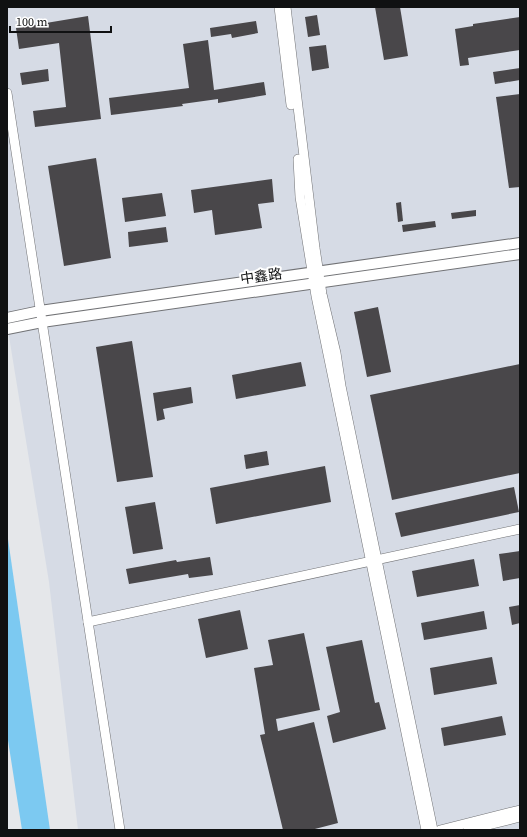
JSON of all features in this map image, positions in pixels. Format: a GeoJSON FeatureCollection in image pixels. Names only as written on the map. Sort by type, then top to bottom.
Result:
{"type":"FeatureCollection","features":[{"type":"Feature","properties":{"kind":"main road","name":"中鑫路"},"geometry":{"type":"LineString","coordinates":[[7,318],[40,311],[520,243]]}},
{"type":"Feature","properties":{"kind":"main road","name":"中鑫路"},"geometry":{"type":"LineString","coordinates":[[7,329],[42,322],[520,254]]}},
{"type":"Feature","properties":{"kind":"street"},"geometry":{"type":"LineString","coordinates":[[279,7],[300,197],[374,560],[426,830]]}},
{"type":"Feature","properties":{"kind":"street"},"geometry":{"type":"LineString","coordinates":[[286,7],[315,271]]}},
{"type":"Feature","properties":{"kind":"street"},"geometry":{"type":"LineString","coordinates":[[7,93],[120,830]]}},
{"type":"Feature","properties":{"kind":"street"},"geometry":{"type":"LineString","coordinates":[[88,622],[520,529]]}},
{"type":"Feature","properties":{"kind":"street"},"geometry":{"type":"LineString","coordinates":[[374,560],[433,830]]}},
{"type":"Feature","properties":{"kind":"street"},"geometry":{"type":"LineString","coordinates":[[440,830],[520,810]]}},
{"type":"Feature","properties":{"kind":"street"},"geometry":{"type":"LineString","coordinates":[[468,830],[520,816]]}},
{"type":"Feature","properties":{"kind":"shaded area"},"geometry":{"type":"Polygon","coordinates":[[[7,7],[520,7],[520,830],[78,830],[49,582],[7,324],[7,7]]]}},
{"type":"Feature","properties":{"kind":"water"},"geometry":{"type":"Polygon","coordinates":[[[7,532],[50,830],[22,830],[7,734],[7,532]]]}},
{"type":"Feature","properties":{"kind":"building"},"geometry":{"type":"Polygon","coordinates":[[[375,7],[400,7],[408,56],[384,60],[375,7]]]}},
{"type":"Feature","properties":{"kind":"building"},"geometry":{"type":"Polygon","coordinates":[[[317,15],[320,35],[308,37],[305,17],[317,15]]]}},
{"type":"Feature","properties":{"kind":"building"},"geometry":{"type":"Polygon","coordinates":[[[88,16],[101,119],[35,127],[33,111],[66,107],[59,43],[19,49],[16,28],[88,16]]]}},
{"type":"Feature","properties":{"kind":"building"},"geometry":{"type":"Polygon","coordinates":[[[520,17],[520,50],[468,58],[469,65],[460,66],[455,29],[473,26],[473,24],[520,17]]]}},
{"type":"Feature","properties":{"kind":"building"},"geometry":{"type":"Polygon","coordinates":[[[256,21],[258,33],[232,38],[231,34],[211,37],[210,28],[256,21]]]}},
{"type":"Feature","properties":{"kind":"building"},"geometry":{"type":"Polygon","coordinates":[[[208,40],[214,90],[264,82],[266,95],[218,103],[218,99],[182,104],[183,106],[111,115],[109,98],[189,88],[183,44],[208,40]]]}},
{"type":"Feature","properties":{"kind":"building"},"geometry":{"type":"Polygon","coordinates":[[[326,45],[329,68],[312,71],[309,47],[326,45]]]}},
{"type":"Feature","properties":{"kind":"building"},"geometry":{"type":"Polygon","coordinates":[[[520,68],[520,80],[495,84],[493,72],[520,68]]]}},
{"type":"Feature","properties":{"kind":"building"},"geometry":{"type":"Polygon","coordinates":[[[48,69],[49,81],[22,85],[20,73],[48,69]]]}},
{"type":"Feature","properties":{"kind":"building"},"geometry":{"type":"Polygon","coordinates":[[[520,94],[520,187],[509,188],[496,97],[520,94]]]}},
{"type":"Feature","properties":{"kind":"building"},"geometry":{"type":"Polygon","coordinates":[[[96,158],[111,258],[64,266],[48,166],[96,158]]]}},
{"type":"Feature","properties":{"kind":"building"},"geometry":{"type":"Polygon","coordinates":[[[272,179],[274,202],[258,204],[262,228],[215,235],[212,210],[194,213],[191,190],[272,179]]]}},
{"type":"Feature","properties":{"kind":"building"},"geometry":{"type":"Polygon","coordinates":[[[162,193],[166,216],[125,222],[122,198],[162,193]]]}},
{"type":"Feature","properties":{"kind":"building"},"geometry":{"type":"Polygon","coordinates":[[[401,202],[403,221],[398,222],[396,203],[401,202]]]}},
{"type":"Feature","properties":{"kind":"building"},"geometry":{"type":"Polygon","coordinates":[[[476,210],[476,216],[452,219],[451,213],[476,210]]]}},
{"type":"Feature","properties":{"kind":"building"},"geometry":{"type":"Polygon","coordinates":[[[435,221],[436,227],[403,232],[402,225],[435,221]]]}},
{"type":"Feature","properties":{"kind":"building"},"geometry":{"type":"Polygon","coordinates":[[[166,227],[168,242],[129,247],[128,232],[166,227]]]}},
{"type":"Feature","properties":{"kind":"building"},"geometry":{"type":"Polygon","coordinates":[[[378,307],[391,372],[367,377],[354,312],[378,307]]]}},
{"type":"Feature","properties":{"kind":"building"},"geometry":{"type":"Polygon","coordinates":[[[132,341],[153,477],[117,482],[96,347],[132,341]]]}},
{"type":"Feature","properties":{"kind":"building"},"geometry":{"type":"Polygon","coordinates":[[[301,362],[306,386],[236,399],[232,375],[301,362]]]}},
{"type":"Feature","properties":{"kind":"building"},"geometry":{"type":"Polygon","coordinates":[[[520,364],[520,473],[392,500],[370,395],[520,364]]]}},
{"type":"Feature","properties":{"kind":"building"},"geometry":{"type":"Polygon","coordinates":[[[191,387],[193,403],[163,409],[165,419],[157,421],[153,393],[191,387]]]}},
{"type":"Feature","properties":{"kind":"building"},"geometry":{"type":"Polygon","coordinates":[[[267,451],[269,465],[246,469],[244,455],[267,451]]]}},
{"type":"Feature","properties":{"kind":"building"},"geometry":{"type":"Polygon","coordinates":[[[325,466],[331,502],[216,524],[210,488],[325,466]]]}},
{"type":"Feature","properties":{"kind":"building"},"geometry":{"type":"Polygon","coordinates":[[[514,487],[519,512],[401,537],[395,513],[514,487]]]}},
{"type":"Feature","properties":{"kind":"building"},"geometry":{"type":"Polygon","coordinates":[[[155,502],[163,549],[133,554],[125,507],[155,502]]]}},
{"type":"Feature","properties":{"kind":"building"},"geometry":{"type":"Polygon","coordinates":[[[520,551],[520,578],[503,581],[499,554],[520,551]]]}},
{"type":"Feature","properties":{"kind":"building"},"geometry":{"type":"Polygon","coordinates":[[[210,557],[213,575],[189,578],[188,574],[129,584],[126,569],[176,560],[177,562],[210,557]]]}},
{"type":"Feature","properties":{"kind":"building"},"geometry":{"type":"Polygon","coordinates":[[[474,559],[479,586],[417,597],[412,571],[474,559]]]}},
{"type":"Feature","properties":{"kind":"building"},"geometry":{"type":"Polygon","coordinates":[[[520,605],[520,623],[512,625],[509,607],[520,605]]]}},
{"type":"Feature","properties":{"kind":"building"},"geometry":{"type":"Polygon","coordinates":[[[240,610],[248,649],[206,658],[198,619],[240,610]]]}},
{"type":"Feature","properties":{"kind":"building"},"geometry":{"type":"Polygon","coordinates":[[[484,611],[487,629],[424,640],[421,623],[484,611]]]}},
{"type":"Feature","properties":{"kind":"building"},"geometry":{"type":"Polygon","coordinates":[[[304,633],[320,710],[276,719],[278,731],[314,722],[338,823],[311,830],[283,830],[260,735],[265,734],[254,668],[273,665],[268,640],[304,633]]]}},
{"type":"Feature","properties":{"kind":"building"},"geometry":{"type":"Polygon","coordinates":[[[362,640],[375,703],[379,702],[386,729],[333,743],[327,716],[340,712],[326,647],[362,640]]]}},
{"type":"Feature","properties":{"kind":"building"},"geometry":{"type":"Polygon","coordinates":[[[492,657],[497,684],[434,695],[430,668],[492,657]]]}},
{"type":"Feature","properties":{"kind":"building"},"geometry":{"type":"Polygon","coordinates":[[[502,716],[506,735],[444,746],[441,728],[502,716]]]}}]}
